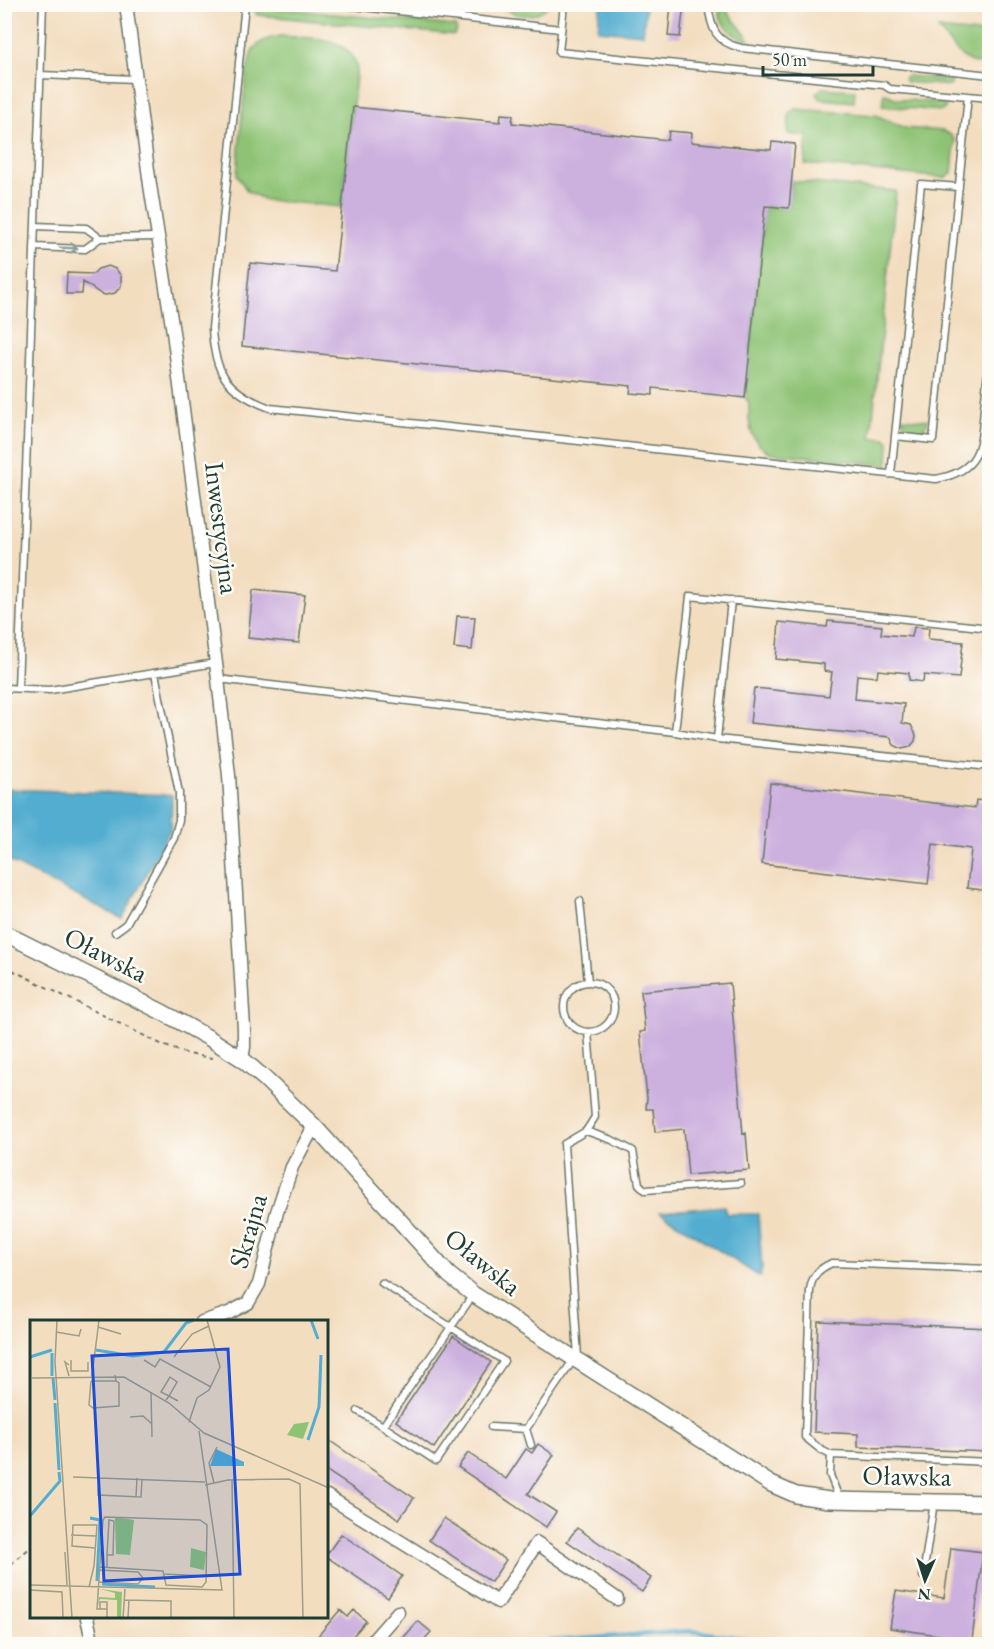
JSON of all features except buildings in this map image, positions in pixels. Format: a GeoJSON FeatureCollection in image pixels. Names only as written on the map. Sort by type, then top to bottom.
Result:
{"type":"FeatureCollection","features":[{"type":"Feature","properties":{"kind":"street","name":"Inwestycyjna"},"geometry":{"type":"LineString","coordinates":[[126,4],[173,333],[229,775],[244,1029],[242,1059]]}},
{"type":"Feature","properties":{"kind":"street","name":"Oławska"},"geometry":{"type":"LineString","coordinates":[[4,933],[164,1013],[210,1038],[242,1059],[314,1126],[449,1275],[473,1294],[771,1484],[796,1495],[837,1500],[990,1503]]}},
{"type":"Feature","properties":{"kind":"street","name":"Skrajna"},"geometry":{"type":"LineString","coordinates":[[208,1320],[248,1303],[259,1284],[292,1167],[314,1126]]}},
{"type":"Feature","properties":{"kind":"street"},"geometry":{"type":"LineString","coordinates":[[328,1497],[498,1602],[537,1543],[617,1599]]}},
{"type":"Feature","properties":{"kind":"street"},"geometry":{"type":"LineString","coordinates":[[370,1644],[398,1612]]}},
{"type":"Feature","properties":{"kind":"street"},"geometry":{"type":"LineString","coordinates":[[87,1619],[93,1644]]}},
{"type":"Feature","properties":{"kind":"lane"},"geometry":{"type":"LineString","coordinates":[[18,688],[43,4]]}},
{"type":"Feature","properties":{"kind":"lane"},"geometry":{"type":"LineString","coordinates":[[245,4],[212,328],[213,351],[219,371],[232,388],[249,400],[270,408],[936,478],[950,476],[964,469],[974,458],[981,444],[990,352]]}},
{"type":"Feature","properties":{"kind":"lane"},"geometry":{"type":"LineString","coordinates":[[335,4],[561,29]]}},
{"type":"Feature","properties":{"kind":"lane"},"geometry":{"type":"LineString","coordinates":[[564,4],[559,52],[990,98]]}},
{"type":"Feature","properties":{"kind":"lane"},"geometry":{"type":"LineString","coordinates":[[708,4],[710,20],[716,34],[727,45],[753,50],[990,75]]}},
{"type":"Feature","properties":{"kind":"lane"},"geometry":{"type":"LineString","coordinates":[[41,75],[136,79]]}},
{"type":"Feature","properties":{"kind":"lane"},"geometry":{"type":"LineString","coordinates":[[895,436],[933,440],[968,96]]}},
{"type":"Feature","properties":{"kind":"lane"},"geometry":{"type":"LineString","coordinates":[[891,474],[921,184],[958,187]]}},
{"type":"Feature","properties":{"kind":"lane"},"geometry":{"type":"LineString","coordinates":[[35,226],[86,228],[100,238]]}},
{"type":"Feature","properties":{"kind":"lane"},"geometry":{"type":"LineString","coordinates":[[34,247],[85,249],[100,238],[158,237]]}},
{"type":"Feature","properties":{"kind":"lane"},"geometry":{"type":"LineString","coordinates":[[675,732],[690,596],[990,628]]}},
{"type":"Feature","properties":{"kind":"lane"},"geometry":{"type":"LineString","coordinates":[[717,739],[731,600]]}},
{"type":"Feature","properties":{"kind":"lane"},"geometry":{"type":"LineString","coordinates":[[4,688],[50,690],[216,663]]}},
{"type":"Feature","properties":{"kind":"lane"},"geometry":{"type":"LineString","coordinates":[[115,932],[126,924],[174,838],[179,820],[179,793],[155,673]]}},
{"type":"Feature","properties":{"kind":"lane"},"geometry":{"type":"LineString","coordinates":[[218,679],[675,732],[717,739],[990,766]]}},
{"type":"Feature","properties":{"kind":"lane"},"geometry":{"type":"LineString","coordinates":[[580,901],[588,982]]}},
{"type":"Feature","properties":{"kind":"lane"},"geometry":{"type":"LineString","coordinates":[[588,982],[596,983],[609,992],[614,1007],[609,1022],[596,1031],[588,1032],[572,1026],[564,1012],[566,995],[579,984],[588,982]]}},
{"type":"Feature","properties":{"kind":"lane"},"geometry":{"type":"LineString","coordinates":[[526,1429],[576,1360],[564,1144],[586,1131],[595,1117],[588,1032]]}},
{"type":"Feature","properties":{"kind":"lane"},"geometry":{"type":"LineString","coordinates":[[586,1131],[612,1140],[633,1151],[639,1184],[645,1190],[741,1183]]}},
{"type":"Feature","properties":{"kind":"lane"},"geometry":{"type":"LineString","coordinates":[[990,1269],[832,1263],[816,1273],[810,1290],[805,1437],[831,1455],[990,1462]]}},
{"type":"Feature","properties":{"kind":"lane"},"geometry":{"type":"LineString","coordinates":[[358,1411],[436,1461],[504,1361],[382,1283]]}},
{"type":"Feature","properties":{"kind":"lane"},"geometry":{"type":"LineString","coordinates":[[383,1426],[473,1294]]}},
{"type":"Feature","properties":{"kind":"lane"},"geometry":{"type":"LineString","coordinates":[[491,1427],[526,1429]]}},
{"type":"Feature","properties":{"kind":"lane"},"geometry":{"type":"LineString","coordinates":[[526,1429],[531,1445]]}},
{"type":"Feature","properties":{"kind":"lane"},"geometry":{"type":"LineString","coordinates":[[831,1455],[830,1475],[837,1492],[837,1500]]}},
{"type":"Feature","properties":{"kind":"lane"},"geometry":{"type":"LineString","coordinates":[[923,1576],[934,1502]]}},
{"type":"Feature","properties":{"kind":"path"},"geometry":{"type":"LineString","coordinates":[[4,966],[165,1046],[220,1061]]}},
{"type":"Feature","properties":{"kind":"path"},"geometry":{"type":"LineString","coordinates":[[4,1570],[30,1548]]}},
{"type":"Feature","properties":{"kind":"green space"},"geometry":{"type":"Polygon","coordinates":[[[500,5],[549,5],[537,13],[524,16],[512,13],[500,5]]]}},
{"type":"Feature","properties":{"kind":"green space"},"geometry":{"type":"Polygon","coordinates":[[[719,5],[732,5],[726,10],[750,40],[743,39],[727,29],[719,12],[719,5]]]}},
{"type":"Feature","properties":{"kind":"green space"},"geometry":{"type":"Polygon","coordinates":[[[258,6],[455,26],[457,30],[454,35],[257,15],[255,11],[258,6]]]}},
{"type":"Feature","properties":{"kind":"green space"},"geometry":{"type":"Polygon","coordinates":[[[938,29],[989,34],[989,64],[973,63],[966,59],[954,49],[938,29]]]}},
{"type":"Feature","properties":{"kind":"green space"},"geometry":{"type":"Polygon","coordinates":[[[281,36],[315,38],[335,43],[351,55],[357,66],[342,207],[265,200],[247,191],[237,175],[250,58],[253,50],[259,44],[281,36]]]}},
{"type":"Feature","properties":{"kind":"green space"},"geometry":{"type":"Polygon","coordinates":[[[906,76],[950,80],[952,83],[950,86],[906,82],[904,79],[906,76]]]}},
{"type":"Feature","properties":{"kind":"green space"},"geometry":{"type":"Polygon","coordinates":[[[822,88],[855,90],[854,102],[821,99],[816,93],[822,88]]]}},
{"type":"Feature","properties":{"kind":"green space"},"geometry":{"type":"Polygon","coordinates":[[[884,93],[897,99],[943,103],[946,107],[942,111],[882,106],[884,93]]]}},
{"type":"Feature","properties":{"kind":"green space"},"geometry":{"type":"Polygon","coordinates":[[[795,109],[876,115],[905,128],[943,131],[951,135],[955,141],[952,173],[945,178],[805,164],[807,136],[788,134],[789,113],[795,109]]]}},
{"type":"Feature","properties":{"kind":"green space"},"geometry":{"type":"Polygon","coordinates":[[[792,181],[896,191],[871,437],[886,438],[889,442],[888,465],[771,453],[758,444],[751,432],[749,402],[745,398],[765,206],[789,208],[792,181]]]}},
{"type":"Feature","properties":{"kind":"green space"},"geometry":{"type":"Polygon","coordinates":[[[902,418],[928,420],[922,429],[913,432],[906,429],[902,418]]]}},
{"type":"Feature","properties":{"kind":"water"},"geometry":{"type":"Polygon","coordinates":[[[600,5],[646,5],[643,34],[598,30],[600,5]]]}},
{"type":"Feature","properties":{"kind":"water"},"geometry":{"type":"Polygon","coordinates":[[[4,789],[172,795],[171,828],[122,919],[5,859],[4,789]]]}},
{"type":"Feature","properties":{"kind":"water"},"geometry":{"type":"Polygon","coordinates":[[[724,1206],[726,1214],[758,1214],[762,1268],[760,1277],[660,1212],[724,1206]]]}},
{"type":"Feature","properties":{"kind":"waterway"},"geometry":{"type":"LineString","coordinates":[[512,1644],[692,1631],[783,1644]]}}]}
